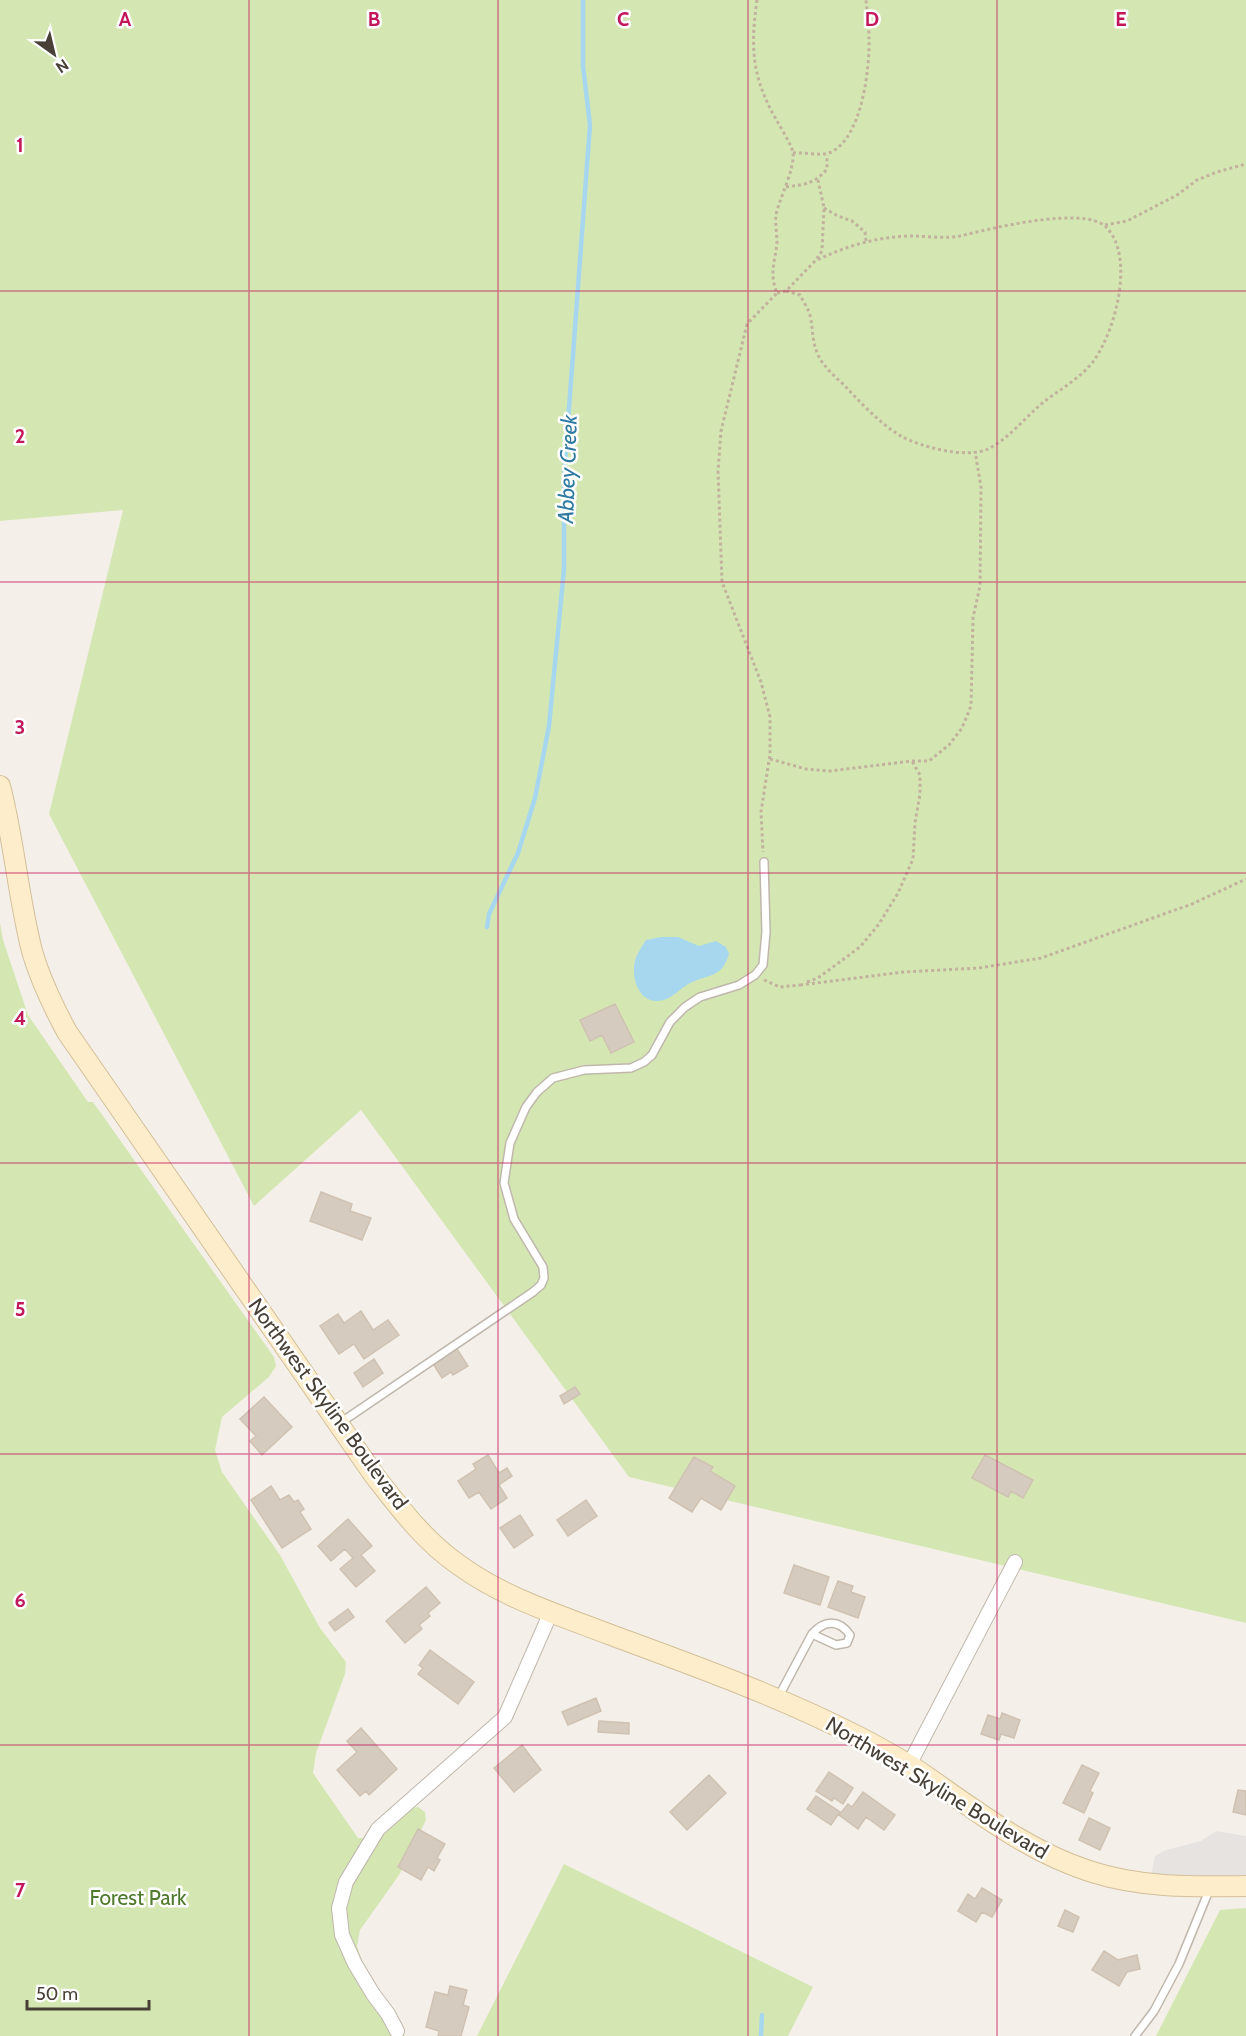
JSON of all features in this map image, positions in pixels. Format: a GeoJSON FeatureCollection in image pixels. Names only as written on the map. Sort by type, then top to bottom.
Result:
{"type":"FeatureCollection","features":[{"type":"Feature","properties":{"kind":"main road","name":"Northwest Skyline Boulevard"},"geometry":{"type":"LineString","coordinates":[[0,786],[7,812],[20,896],[33,952],[49,998],[67,1032],[338,1425],[400,1508],[458,1565],[516,1598],[778,1699],[842,1729],[909,1766],[995,1826],[1053,1858],[1092,1872],[1148,1884],[1176,1887],[1246,1886]]}},
{"type":"Feature","properties":{"kind":"street"},"geometry":{"type":"LineString","coordinates":[[909,1766],[1015,1562]]}},
{"type":"Feature","properties":{"kind":"street"},"geometry":{"type":"LineString","coordinates":[[397,2031],[354,1964],[342,1935],[339,1908],[346,1882],[378,1829],[505,1717],[551,1612]]}},
{"type":"Feature","properties":{"kind":"lane"},"geometry":{"type":"LineString","coordinates":[[338,1425],[540,1285],[544,1278],[543,1267],[514,1219],[504,1184],[510,1143],[526,1107],[537,1092],[553,1078],[584,1070],[631,1068],[644,1062],[652,1055],[670,1022],[685,1007],[700,997],[739,985],[755,975],[763,965],[766,932],[764,862]]}},
{"type":"Feature","properties":{"kind":"lane"},"geometry":{"type":"LineString","coordinates":[[778,1699],[812,1634],[819,1625],[828,1623],[844,1627],[850,1635],[847,1643],[836,1645],[812,1634]]}},
{"type":"Feature","properties":{"kind":"lane"},"geometry":{"type":"LineString","coordinates":[[1135,2036],[1154,2011],[1179,1964],[1211,1886]]}},
{"type":"Feature","properties":{"kind":"path"},"geometry":{"type":"LineString","coordinates":[[757,0],[752,48],[757,74],[766,100],[793,153],[786,187],[776,216],[777,244],[772,267],[773,284],[777,293]]}},
{"type":"Feature","properties":{"kind":"path"},"geometry":{"type":"LineString","coordinates":[[793,153],[827,154],[842,145],[854,126],[865,88],[870,38],[866,0]]}},
{"type":"Feature","properties":{"kind":"path"},"geometry":{"type":"LineString","coordinates":[[786,187],[818,180],[827,169],[827,154]]}},
{"type":"Feature","properties":{"kind":"path"},"geometry":{"type":"LineString","coordinates":[[815,261],[836,250],[876,238],[957,236],[1056,218],[1081,217],[1105,225],[1126,221],[1177,195],[1197,180],[1217,171],[1246,164]]}},
{"type":"Feature","properties":{"kind":"path"},"geometry":{"type":"LineString","coordinates":[[786,291],[815,261],[822,250],[824,208],[818,180]]}},
{"type":"Feature","properties":{"kind":"path"},"geometry":{"type":"LineString","coordinates":[[824,208],[852,221],[865,232],[866,241]]}},
{"type":"Feature","properties":{"kind":"path"},"geometry":{"type":"LineString","coordinates":[[764,862],[761,812],[770,759],[770,717],[761,682],[722,582],[718,471],[721,431],[747,324],[777,293],[786,291],[800,295],[809,313],[813,348],[824,364],[875,417],[902,437],[936,449],[964,453],[988,449],[1072,382],[1094,361],[1103,346],[1113,321],[1119,295],[1120,267],[1119,247],[1105,225]]}},
{"type":"Feature","properties":{"kind":"path"},"geometry":{"type":"LineString","coordinates":[[770,759],[806,769],[830,771],[929,761],[949,745],[962,728],[971,706],[973,618],[980,586],[981,487],[975,451]]}},
{"type":"Feature","properties":{"kind":"path"},"geometry":{"type":"LineString","coordinates":[[800,985],[818,978],[860,947],[879,924],[898,893],[913,859],[915,823],[920,794],[920,775],[912,761]]}},
{"type":"Feature","properties":{"kind":"path"},"geometry":{"type":"LineString","coordinates":[[755,975],[780,987],[904,972],[979,968],[1041,958],[1192,904],[1246,879]]}},
{"type":"Feature","properties":{"kind":"green space"},"geometry":{"type":"Polygon","coordinates":[[[0,0],[1246,0],[1246,1623],[629,1477],[361,1110],[254,1206],[49,814],[123,510],[0,521],[0,0]]]}},
{"type":"Feature","properties":{"kind":"green space","name":"Forest Park"},"geometry":{"type":"Polygon","coordinates":[[[0,923],[3,940],[28,1015],[88,1102],[93,1102],[274,1357],[276,1366],[269,1377],[222,1417],[215,1450],[222,1472],[280,1555],[320,1628],[346,1662],[345,1674],[316,1753],[313,1773],[358,1838],[379,1838],[408,1809],[418,1807],[425,1812],[426,1820],[399,1875],[360,1930],[357,1946],[378,2009],[405,2036],[0,2036],[0,923]]]}},
{"type":"Feature","properties":{"kind":"green space"},"geometry":{"type":"Polygon","coordinates":[[[564,1864],[813,1987],[788,2036],[477,2036],[564,1864]]]}},
{"type":"Feature","properties":{"kind":"green space"},"geometry":{"type":"Polygon","coordinates":[[[1246,1908],[1246,2036],[1156,2036],[1220,1910],[1246,1908]]]}},
{"type":"Feature","properties":{"kind":"shaded area"},"geometry":{"type":"Polygon","coordinates":[[[1216,1831],[1246,1836],[1246,1877],[1151,1876],[1155,1856],[1166,1850],[1201,1841],[1216,1831]]]}},
{"type":"Feature","properties":{"kind":"water"},"geometry":{"type":"Polygon","coordinates":[[[678,937],[699,946],[716,941],[726,947],[729,954],[723,967],[714,974],[690,983],[667,999],[650,1000],[637,987],[634,974],[635,961],[646,940],[678,937]]]}},
{"type":"Feature","properties":{"kind":"building"},"geometry":{"type":"Polygon","coordinates":[[[615,1004],[634,1042],[611,1053],[602,1035],[590,1041],[580,1020],[615,1004]]]}},
{"type":"Feature","properties":{"kind":"building"},"geometry":{"type":"Polygon","coordinates":[[[321,1192],[352,1204],[350,1211],[371,1218],[362,1240],[310,1221],[321,1192]]]}},
{"type":"Feature","properties":{"kind":"building"},"geometry":{"type":"Polygon","coordinates":[[[361,1311],[373,1330],[388,1320],[399,1335],[364,1359],[354,1344],[339,1354],[320,1326],[338,1314],[344,1323],[361,1311]]]}},
{"type":"Feature","properties":{"kind":"building"},"geometry":{"type":"Polygon","coordinates":[[[455,1346],[468,1366],[453,1375],[451,1372],[442,1378],[432,1362],[455,1346]]]}},
{"type":"Feature","properties":{"kind":"building"},"geometry":{"type":"Polygon","coordinates":[[[374,1359],[383,1373],[363,1387],[354,1373],[374,1359]]]}},
{"type":"Feature","properties":{"kind":"building"},"geometry":{"type":"Polygon","coordinates":[[[575,1387],[580,1394],[564,1404],[560,1396],[575,1387]]]}},
{"type":"Feature","properties":{"kind":"building"},"geometry":{"type":"Polygon","coordinates":[[[264,1397],[292,1427],[262,1455],[250,1441],[256,1436],[240,1419],[264,1397]]]}},
{"type":"Feature","properties":{"kind":"building"},"geometry":{"type":"Polygon","coordinates":[[[488,1455],[499,1473],[507,1468],[512,1476],[499,1485],[507,1498],[491,1509],[479,1492],[469,1498],[458,1481],[476,1469],[473,1464],[488,1455]]]}},
{"type":"Feature","properties":{"kind":"building"},"geometry":{"type":"Polygon","coordinates":[[[985,1455],[1033,1480],[1023,1498],[1011,1491],[1008,1497],[972,1478],[985,1455]]]}},
{"type":"Feature","properties":{"kind":"building"},"geometry":{"type":"Polygon","coordinates":[[[694,1457],[713,1467],[710,1471],[735,1486],[721,1510],[701,1498],[692,1512],[669,1498],[694,1457]]]}},
{"type":"Feature","properties":{"kind":"building"},"geometry":{"type":"Polygon","coordinates":[[[271,1486],[280,1500],[289,1495],[294,1502],[298,1500],[304,1509],[300,1512],[311,1529],[282,1548],[251,1500],[271,1486]]]}},
{"type":"Feature","properties":{"kind":"building"},"geometry":{"type":"Polygon","coordinates":[[[586,1500],[597,1516],[568,1536],[557,1520],[586,1500]]]}},
{"type":"Feature","properties":{"kind":"building"},"geometry":{"type":"Polygon","coordinates":[[[520,1515],[533,1535],[514,1548],[500,1528],[520,1515]]]}},
{"type":"Feature","properties":{"kind":"building"},"geometry":{"type":"Polygon","coordinates":[[[348,1519],[372,1546],[361,1555],[375,1571],[356,1587],[340,1569],[353,1558],[345,1549],[331,1561],[318,1546],[348,1519]]]}},
{"type":"Feature","properties":{"kind":"building"},"geometry":{"type":"Polygon","coordinates":[[[794,1565],[829,1577],[820,1605],[784,1593],[794,1565]]]}},
{"type":"Feature","properties":{"kind":"building"},"geometry":{"type":"Polygon","coordinates":[[[838,1581],[853,1586],[851,1592],[865,1597],[858,1618],[828,1607],[838,1581]]]}},
{"type":"Feature","properties":{"kind":"building"},"geometry":{"type":"Polygon","coordinates":[[[426,1587],[440,1603],[419,1625],[422,1629],[405,1643],[386,1621],[426,1587]]]}},
{"type":"Feature","properties":{"kind":"building"},"geometry":{"type":"Polygon","coordinates":[[[348,1609],[354,1617],[335,1631],[329,1623],[348,1609]]]}},
{"type":"Feature","properties":{"kind":"building"},"geometry":{"type":"Polygon","coordinates":[[[430,1650],[474,1682],[458,1704],[418,1674],[423,1668],[419,1665],[430,1650]]]}},
{"type":"Feature","properties":{"kind":"building"},"geometry":{"type":"Polygon","coordinates":[[[596,1698],[601,1711],[568,1725],[562,1712],[596,1698]]]}},
{"type":"Feature","properties":{"kind":"building"},"geometry":{"type":"Polygon","coordinates":[[[1002,1713],[1020,1720],[1014,1738],[1001,1734],[999,1740],[981,1734],[988,1715],[1000,1719],[1002,1713]]]}},
{"type":"Feature","properties":{"kind":"building"},"geometry":{"type":"Polygon","coordinates":[[[599,1721],[629,1723],[629,1734],[598,1732],[599,1721]]]}},
{"type":"Feature","properties":{"kind":"building"},"geometry":{"type":"Polygon","coordinates":[[[361,1728],[397,1769],[369,1795],[366,1791],[360,1796],[337,1770],[357,1752],[347,1741],[361,1728]]]}},
{"type":"Feature","properties":{"kind":"building"},"geometry":{"type":"Polygon","coordinates":[[[522,1745],[541,1770],[514,1792],[494,1768],[522,1745]]]}},
{"type":"Feature","properties":{"kind":"building"},"geometry":{"type":"Polygon","coordinates":[[[1082,1765],[1099,1773],[1090,1791],[1093,1793],[1084,1813],[1063,1803],[1082,1765]]]}},
{"type":"Feature","properties":{"kind":"building"},"geometry":{"type":"Polygon","coordinates":[[[829,1772],[853,1788],[843,1804],[834,1798],[832,1801],[816,1791],[829,1772]]]}},
{"type":"Feature","properties":{"kind":"building"},"geometry":{"type":"Polygon","coordinates":[[[709,1775],[726,1793],[687,1830],[670,1812],[709,1775]]]}},
{"type":"Feature","properties":{"kind":"building"},"geometry":{"type":"Polygon","coordinates":[[[1238,1790],[1246,1791],[1246,1815],[1233,1812],[1238,1790]]]}},
{"type":"Feature","properties":{"kind":"building"},"geometry":{"type":"Polygon","coordinates":[[[863,1792],[895,1815],[884,1830],[866,1817],[858,1829],[839,1815],[848,1804],[852,1807],[863,1792]]]}},
{"type":"Feature","properties":{"kind":"building"},"geometry":{"type":"Polygon","coordinates":[[[816,1796],[840,1812],[831,1825],[807,1809],[816,1796]]]}},
{"type":"Feature","properties":{"kind":"building"},"geometry":{"type":"Polygon","coordinates":[[[1089,1818],[1110,1828],[1100,1850],[1079,1840],[1089,1818]]]}},
{"type":"Feature","properties":{"kind":"building"},"geometry":{"type":"Polygon","coordinates":[[[418,1829],[445,1844],[437,1858],[440,1860],[434,1871],[428,1867],[421,1880],[398,1867],[418,1829]]]}},
{"type":"Feature","properties":{"kind":"building"},"geometry":{"type":"Polygon","coordinates":[[[982,1888],[1002,1900],[992,1917],[982,1912],[976,1922],[958,1911],[968,1894],[975,1899],[982,1888]]]}},
{"type":"Feature","properties":{"kind":"building"},"geometry":{"type":"Polygon","coordinates":[[[1065,1910],[1079,1917],[1073,1932],[1058,1926],[1065,1910]]]}},
{"type":"Feature","properties":{"kind":"building"},"geometry":{"type":"Polygon","coordinates":[[[1104,1951],[1118,1960],[1137,1955],[1140,1969],[1127,1972],[1119,1986],[1092,1970],[1104,1951]]]}},
{"type":"Feature","properties":{"kind":"building"},"geometry":{"type":"Polygon","coordinates":[[[450,1986],[467,1990],[463,2005],[469,2007],[461,2036],[438,2036],[439,2031],[426,2027],[435,1992],[448,1995],[450,1986]]]}},
{"type":"Feature","properties":{"kind":"waterway","name":"Abbey Creek"},"geometry":{"type":"LineString","coordinates":[[487,927],[489,914],[518,853],[535,798],[549,726],[564,569],[564,476],[590,125],[583,66],[583,0]]}},
{"type":"Feature","properties":{"kind":"waterway"},"geometry":{"type":"LineString","coordinates":[[761,2036],[762,2015]]}}]}
